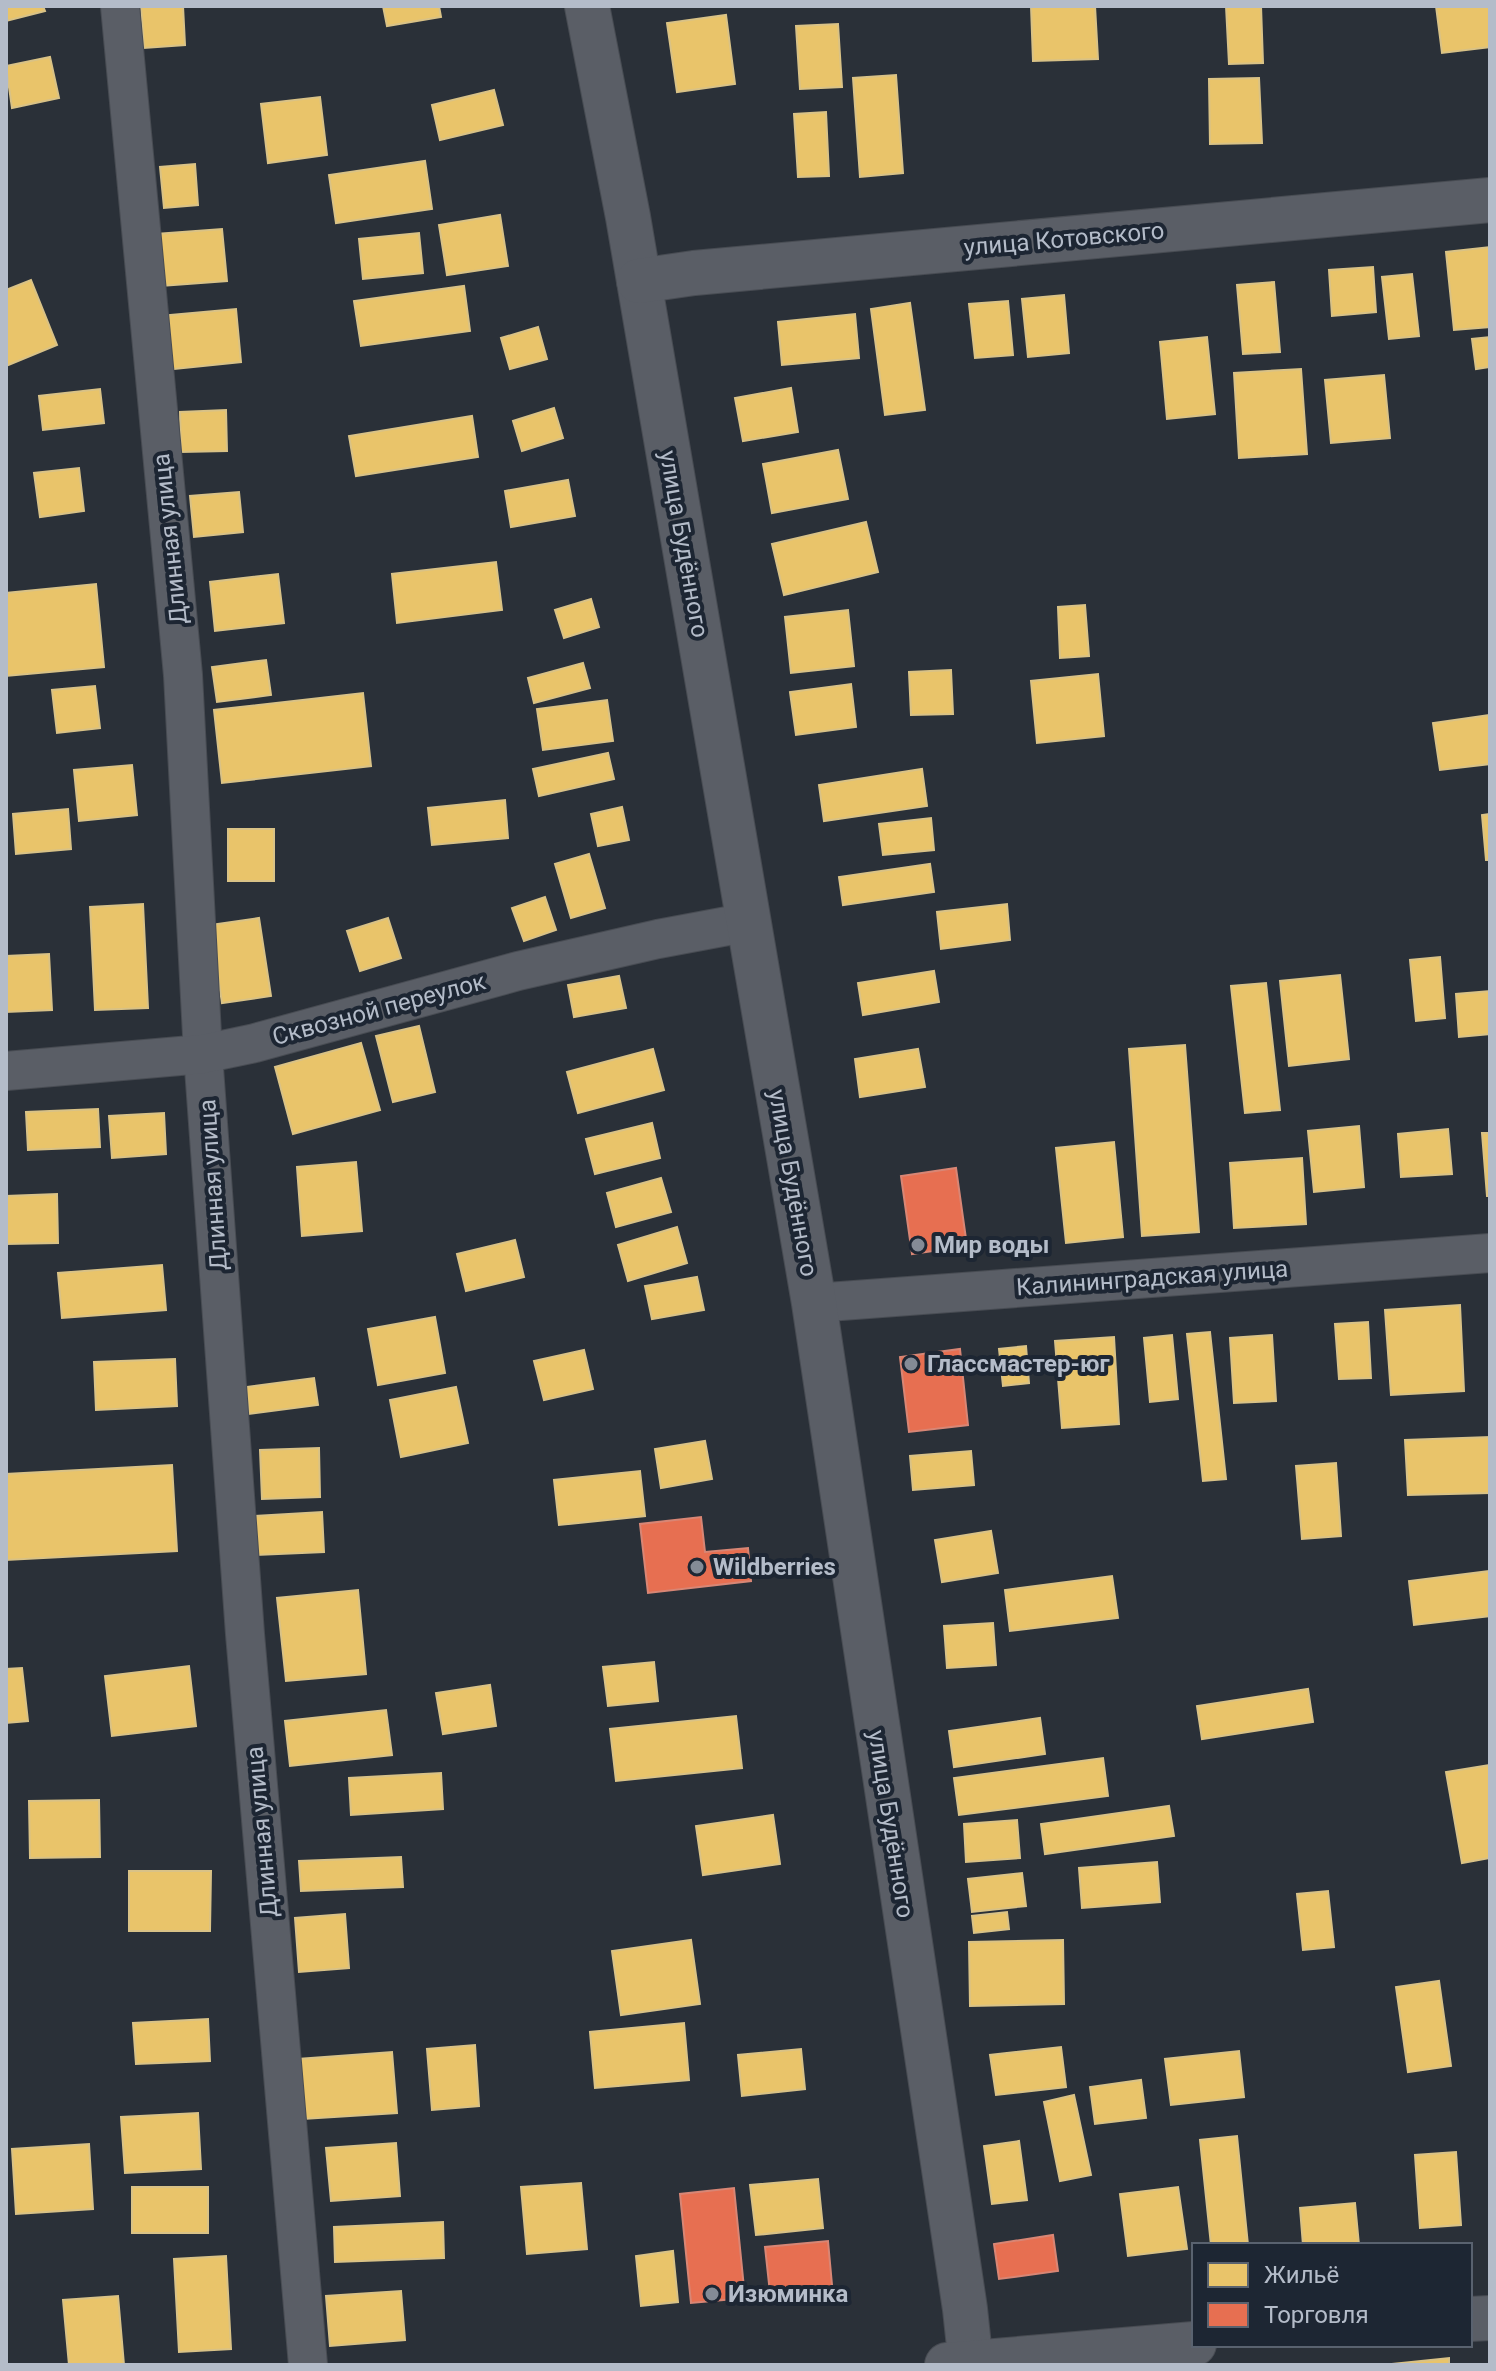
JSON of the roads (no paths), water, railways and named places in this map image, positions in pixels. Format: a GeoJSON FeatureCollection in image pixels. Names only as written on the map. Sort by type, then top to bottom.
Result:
{"type":"FeatureCollection","features":[{"type":"Feature","properties":{"kind":"street","name":"Длинная улица"},"geometry":{"type":"LineString","coordinates":[[120,6],[183,675],[203,1054],[245,1634],[308,2365]]}},
{"type":"Feature","properties":{"kind":"street","name":"улица Будённого"},"geometry":{"type":"LineString","coordinates":[[587,6],[639,281],[814,1303],[963,2364]]}},
{"type":"Feature","properties":{"kind":"street","name":"улица Котовского"},"geometry":{"type":"LineString","coordinates":[[639,281],[694,273],[1490,200]]}},
{"type":"Feature","properties":{"kind":"street","name":"Сквозной переулок"},"geometry":{"type":"LineString","coordinates":[[6,1071],[203,1054],[255,1043],[518,971],[749,922]]}},
{"type":"Feature","properties":{"kind":"street","name":"Калининградская улица"},"geometry":{"type":"LineString","coordinates":[[814,1303],[1490,1253]]}},
{"type":"Feature","properties":{"kind":"street"},"geometry":{"type":"LineString","coordinates":[[963,2364],[1192,2344]]}},
{"type":"Feature","properties":{"kind":"place","name":"Мир воды"},"geometry":{"type":"Point","coordinates":[918,1245]}},
{"type":"Feature","properties":{"kind":"place","name":"Глассмастер-юг"},"geometry":{"type":"Point","coordinates":[911,1364]}},
{"type":"Feature","properties":{"kind":"place","name":"Wildberries"},"geometry":{"type":"Point","coordinates":[697,1567]}},
{"type":"Feature","properties":{"kind":"place","name":"Изюминка"},"geometry":{"type":"Point","coordinates":[712,2294]}}]}
